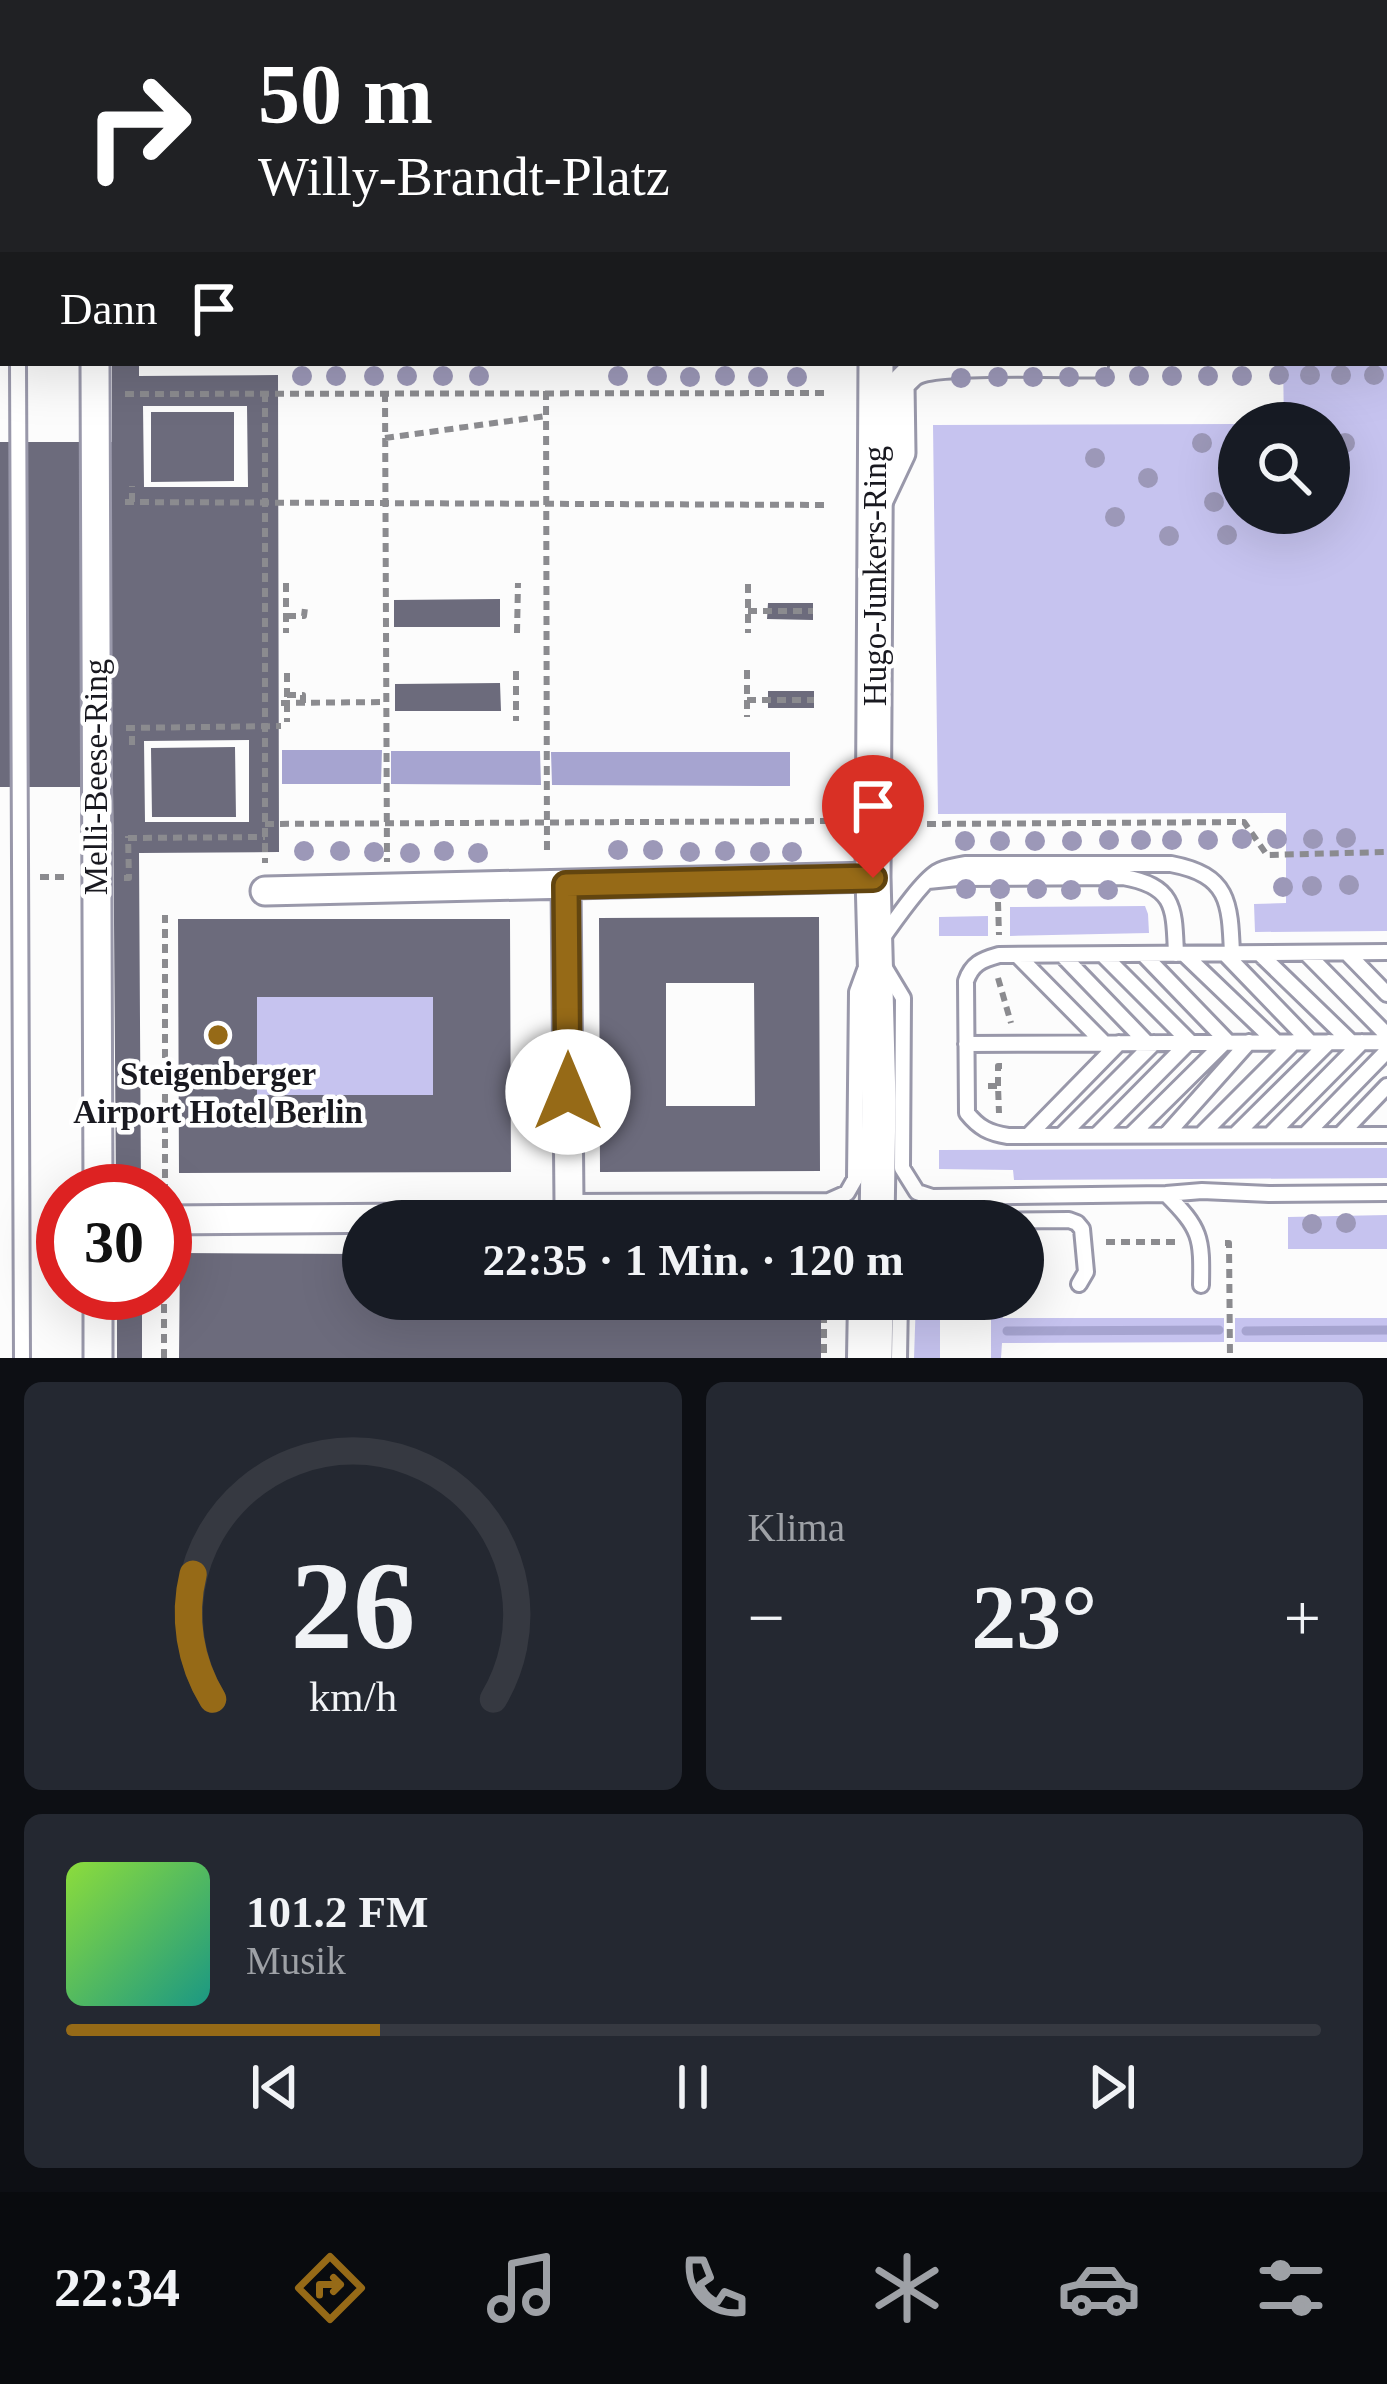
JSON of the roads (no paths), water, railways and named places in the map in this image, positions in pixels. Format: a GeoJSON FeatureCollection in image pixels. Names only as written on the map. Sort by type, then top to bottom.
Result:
{"type":"FeatureCollection","features":[{"type":"Feature","properties":{"kind":"street","name":"Melli-Beese-Ring"},"geometry":{"type":"LineString","coordinates":[[95,366],[98,1164]]}},
{"type":"Feature","properties":{"kind":"street","name":"Hugo-Junkers-Ring"},"geometry":{"type":"LineString","coordinates":[[877,366],[873,878],[878,1200]]}},
{"type":"Feature","properties":{"kind":"street"},"geometry":{"type":"LineString","coordinates":[[876,506],[901,453],[900,384],[912,372],[935,366]]}},
{"type":"Feature","properties":{"kind":"street"},"geometry":{"type":"LineString","coordinates":[[265,891],[873,878]]}},
{"type":"Feature","properties":{"kind":"street"},"geometry":{"type":"LineString","coordinates":[[557,885],[562,1200]]}},
{"type":"Feature","properties":{"kind":"street"},"geometry":{"type":"LineString","coordinates":[[192,1220],[342,1218]]}},
{"type":"Feature","properties":{"kind":"street"},"geometry":{"type":"LineString","coordinates":[[98,1320],[98,1358]]}},
{"type":"Feature","properties":{"kind":"street"},"geometry":{"type":"LineString","coordinates":[[875,1358],[876,1320]]}},
{"type":"Feature","properties":{"kind":"lane"},"geometry":{"type":"LineString","coordinates":[[982,0],[1064,0]]}},
{"type":"Feature","properties":{"kind":"lane"},"geometry":{"type":"LineString","coordinates":[[18,366],[22,1358]]}},
{"type":"Feature","properties":{"kind":"lane"},"geometry":{"type":"LineString","coordinates":[[831,1200],[847,1192],[855,1180],[857,992],[874,948],[937,872],[965,864],[1171,864],[1209,876],[1230,907],[1228,954],[1302,1042]]}},
{"type":"Feature","properties":{"kind":"lane"},"geometry":{"type":"LineString","coordinates":[[928,881],[1123,877],[1157,887],[1170,900],[1180,954],[1276,1042]]}},
{"type":"Feature","properties":{"kind":"lane"},"geometry":{"type":"LineString","coordinates":[[874,948],[903,998],[902,1168],[916,1192],[932,1197],[1202,1191],[1387,1193]]}},
{"type":"Feature","properties":{"kind":"lane"},"geometry":{"type":"LineString","coordinates":[[1383,1131],[1340,1135],[990,1133],[967,1113],[966,981],[971,968],[982,959],[1017,955],[1387,952]]}},
{"type":"Feature","properties":{"kind":"lane"},"geometry":{"type":"LineString","coordinates":[[1306,953],[1387,1043]]}},
{"type":"Feature","properties":{"kind":"lane"},"geometry":{"type":"LineString","coordinates":[[1347,953],[1387,994]]}},
{"type":"Feature","properties":{"kind":"lane"},"geometry":{"type":"LineString","coordinates":[[1260,954],[1357,1042]]}},
{"type":"Feature","properties":{"kind":"lane"},"geometry":{"type":"LineString","coordinates":[[1017,955],[1112,1043]]}},
{"type":"Feature","properties":{"kind":"lane"},"geometry":{"type":"LineString","coordinates":[[1103,955],[1190,1043]]}},
{"type":"Feature","properties":{"kind":"lane"},"geometry":{"type":"LineString","coordinates":[[1144,955],[1226,1042]]}},
{"type":"Feature","properties":{"kind":"lane"},"geometry":{"type":"LineString","coordinates":[[1062,956],[1150,1043]]}},
{"type":"Feature","properties":{"kind":"lane"},"geometry":{"type":"LineString","coordinates":[[1130,1136],[1226,1042]]}},
{"type":"Feature","properties":{"kind":"lane"},"geometry":{"type":"LineString","coordinates":[[1166,1135],[1249,1042]]}},
{"type":"Feature","properties":{"kind":"lane"},"geometry":{"type":"LineString","coordinates":[[1201,1135],[1302,1042]]}},
{"type":"Feature","properties":{"kind":"lane"},"geometry":{"type":"LineString","coordinates":[[1235,1135],[1329,1042]]}},
{"type":"Feature","properties":{"kind":"lane"},"geometry":{"type":"LineString","coordinates":[[1270,1135],[1357,1042]]}},
{"type":"Feature","properties":{"kind":"lane"},"geometry":{"type":"LineString","coordinates":[[1028,1136],[1112,1043]]}},
{"type":"Feature","properties":{"kind":"lane"},"geometry":{"type":"LineString","coordinates":[[1060,1136],[1150,1043]]}},
{"type":"Feature","properties":{"kind":"lane"},"geometry":{"type":"LineString","coordinates":[[1096,1136],[1190,1043]]}},
{"type":"Feature","properties":{"kind":"lane"},"geometry":{"type":"LineString","coordinates":[[967,1044],[1387,1043]]}},
{"type":"Feature","properties":{"kind":"lane"},"geometry":{"type":"LineString","coordinates":[[1305,1135],[1387,1043]]}},
{"type":"Feature","properties":{"kind":"lane"},"geometry":{"type":"LineString","coordinates":[[1340,1135],[1387,1086]]}},
{"type":"Feature","properties":{"kind":"lane"},"geometry":{"type":"LineString","coordinates":[[1166,1194],[1190,1218],[1201,1242],[1201,1285]]}},
{"type":"Feature","properties":{"kind":"lane"},"geometry":{"type":"LineString","coordinates":[[1044,1220],[1070,1220],[1082,1229],[1086,1272],[1078,1285]]}},
{"type":"Feature","properties":{"kind":"lane"},"geometry":{"type":"LineString","coordinates":[[855,1358],[856,1320]]}},
{"type":"Feature","properties":{"kind":"lane"},"geometry":{"type":"LineString","coordinates":[[899,1358],[900,1320]]}},
{"type":"Feature","properties":{"kind":"waterway"},"geometry":{"type":"LineString","coordinates":[[1007,1331],[1219,1330]]}},
{"type":"Feature","properties":{"kind":"waterway"},"geometry":{"type":"LineString","coordinates":[[1246,1331],[1387,1330]]}},
{"type":"Feature","properties":{"kind":"place","name":"Steigenberger Airport Hotel Berlin"},"geometry":{"type":"Point","coordinates":[218,1035]}}]}
